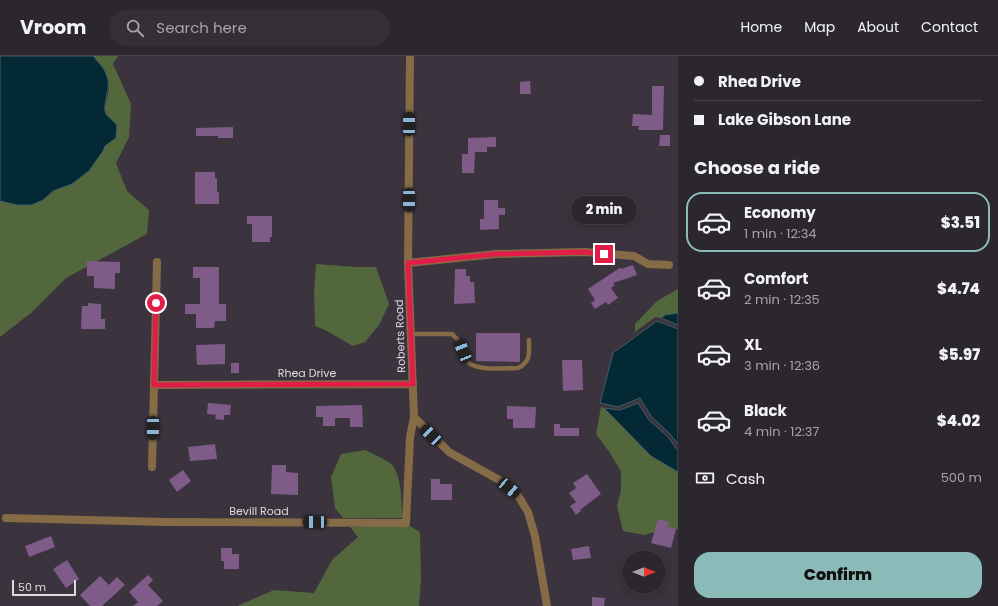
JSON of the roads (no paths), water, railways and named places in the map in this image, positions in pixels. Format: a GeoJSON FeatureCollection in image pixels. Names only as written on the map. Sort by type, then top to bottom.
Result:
{"type":"FeatureCollection","features":[{"type":"Feature","properties":{"kind":"street","name":"Roberts Road"},"geometry":{"type":"LineString","coordinates":[[410,56],[408,263],[414,417]]}},
{"type":"Feature","properties":{"kind":"street"},"geometry":{"type":"LineString","coordinates":[[408,263],[496,254],[584,252],[634,256],[648,264],[669,265]]}},
{"type":"Feature","properties":{"kind":"street"},"geometry":{"type":"LineString","coordinates":[[152,467],[157,262]]}},
{"type":"Feature","properties":{"kind":"street","name":"Rhea Drive"},"geometry":{"type":"LineString","coordinates":[[154,385],[413,384]]}},
{"type":"Feature","properties":{"kind":"street"},"geometry":{"type":"LineString","coordinates":[[414,417],[449,452],[501,481],[517,494],[528,512],[547,606]]}},
{"type":"Feature","properties":{"kind":"street","name":"Bevill Road"},"geometry":{"type":"LineString","coordinates":[[6,518],[166,522],[406,523],[410,437],[414,417]]}},
{"type":"Feature","properties":{"kind":"lane"},"geometry":{"type":"LineString","coordinates":[[411,334],[452,334],[460,343],[469,363],[480,368],[518,368],[522,366],[526,363],[529,357],[528,340]]}},
{"type":"Feature","properties":{"kind":"water"},"geometry":{"type":"Polygon","coordinates":[[[0,56],[93,56],[104,70],[108,80],[105,111],[117,125],[116,138],[105,146],[89,171],[72,184],[53,191],[43,200],[32,205],[17,205],[0,201],[0,56]]]}},
{"type":"Feature","properties":{"kind":"water"},"geometry":{"type":"Polygon","coordinates":[[[678,313],[678,325],[661,318],[665,315],[678,313]]]}},
{"type":"Feature","properties":{"kind":"water"},"geometry":{"type":"Polygon","coordinates":[[[657,321],[678,329],[678,444],[671,435],[651,416],[640,398],[618,407],[600,403],[613,353],[657,321]]]}},
{"type":"Feature","properties":{"kind":"water"},"geometry":{"type":"Polygon","coordinates":[[[638,403],[648,419],[668,437],[678,451],[678,472],[651,456],[604,408],[620,410],[638,403]]]}}]}
